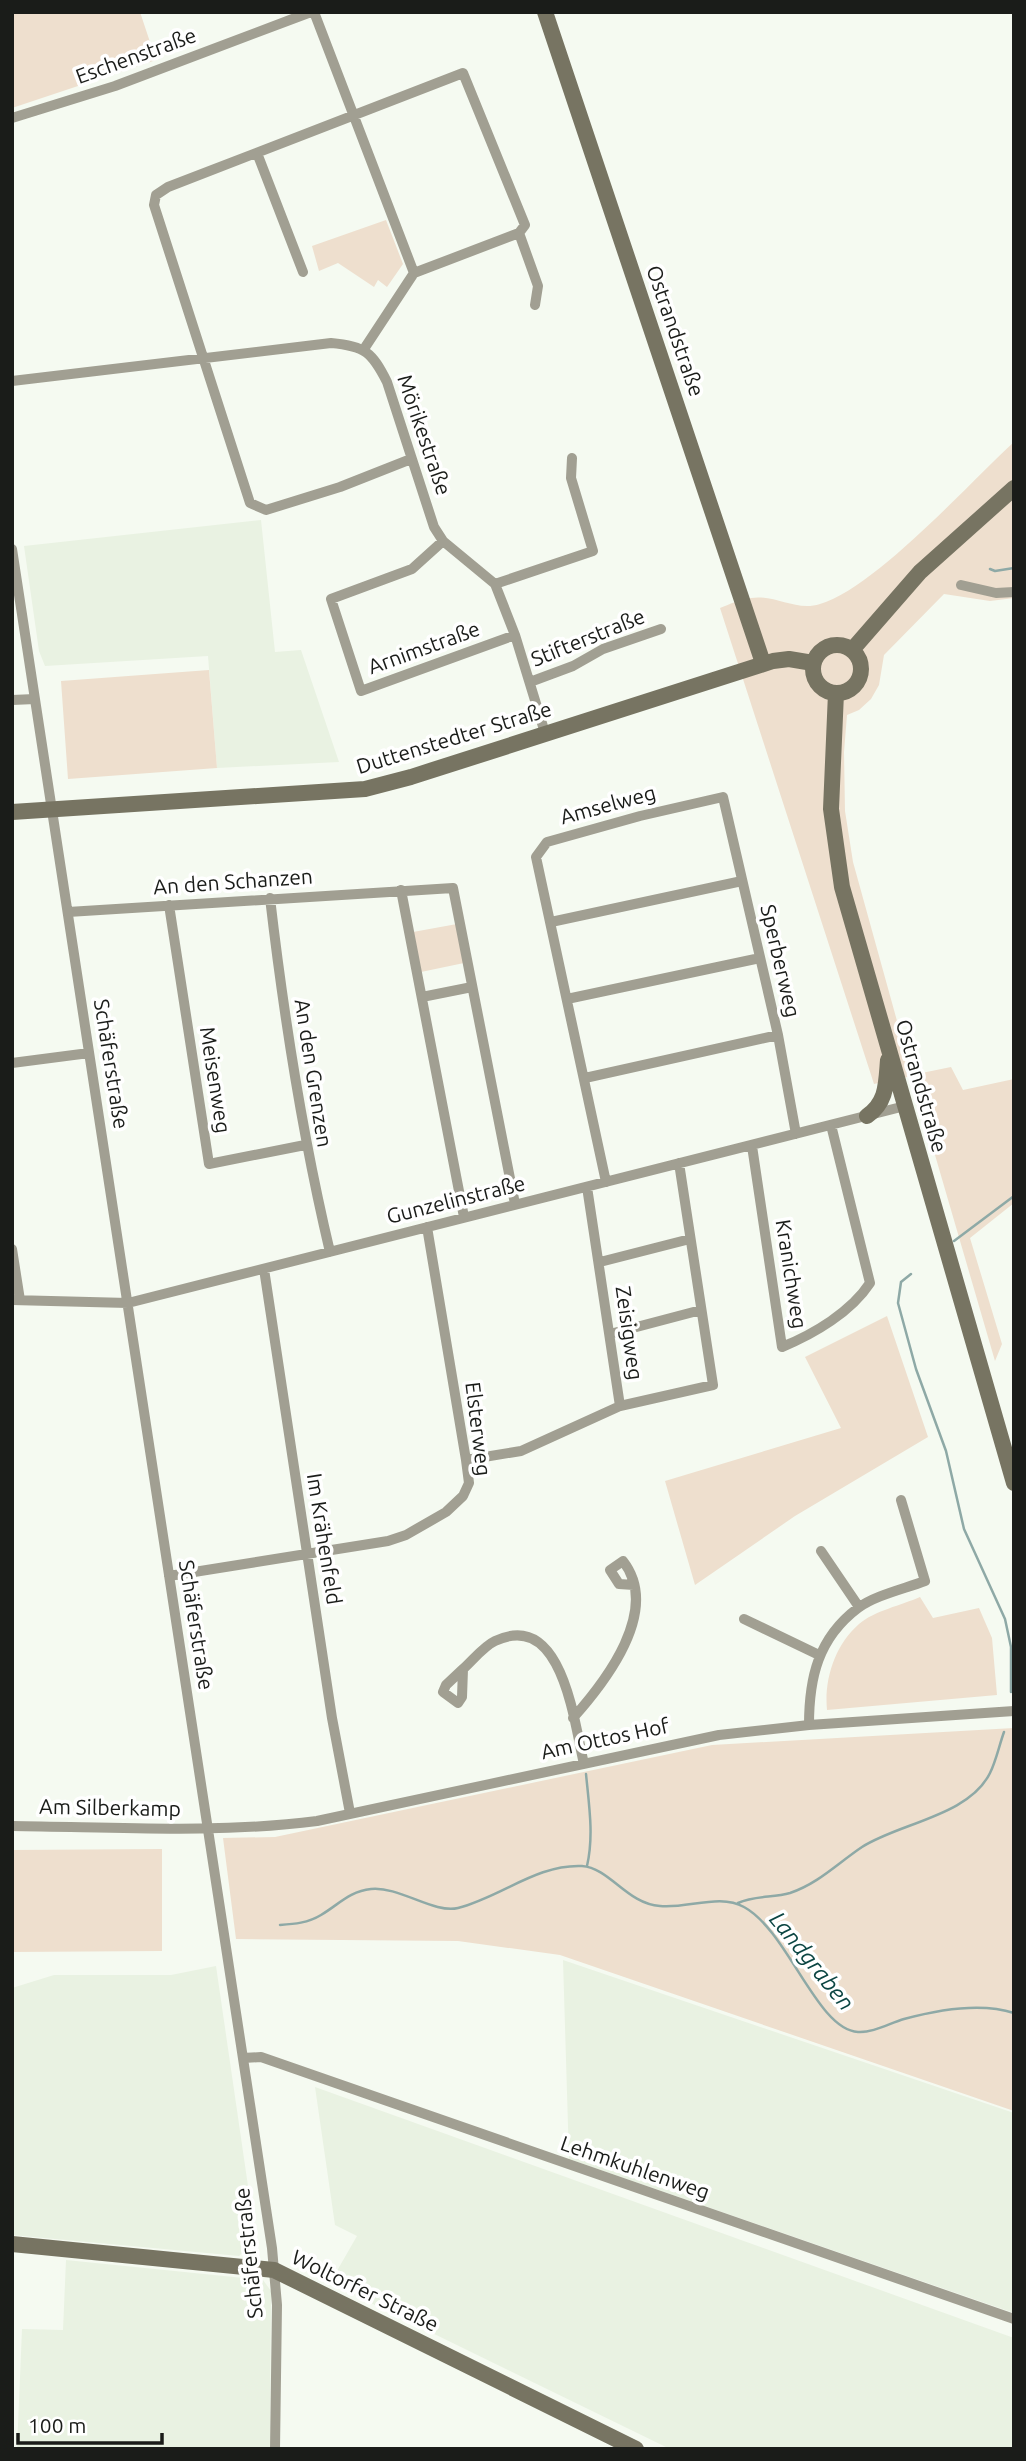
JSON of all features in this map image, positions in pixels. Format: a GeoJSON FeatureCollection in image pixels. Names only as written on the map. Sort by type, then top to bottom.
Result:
{"type":"FeatureCollection","features":[{"type":"Feature","properties":{"kind":"street"},"geometry":{"type":"LineString","coordinates":[[312,12],[414,273]]}},
{"type":"Feature","properties":{"kind":"street","name":"Eschenstraße"},"geometry":{"type":"LineString","coordinates":[[12,118],[116,86],[312,12]]}},
{"type":"Feature","properties":{"kind":"street","name":"Ostrandstraße"},"geometry":{"type":"LineString","coordinates":[[545,12],[763,663]]}},
{"type":"Feature","properties":{"kind":"street"},"geometry":{"type":"LineString","coordinates":[[12,381],[203,358],[331,343],[364,349],[414,273],[519,233],[525,225],[463,73],[168,187],[156,195],[154,205],[203,358],[250,503],[266,510],[340,487],[411,459]]}},
{"type":"Feature","properties":{"kind":"street"},"geometry":{"type":"LineString","coordinates":[[257,153],[303,272]]}},
{"type":"Feature","properties":{"kind":"street"},"geometry":{"type":"LineString","coordinates":[[519,233],[538,286],[535,305]]}},
{"type":"Feature","properties":{"kind":"street","name":"Mörikestraße"},"geometry":{"type":"LineString","coordinates":[[364,349],[377,362],[387,382],[434,527],[443,541],[495,584],[515,635],[545,733]]}},
{"type":"Feature","properties":{"kind":"street"},"geometry":{"type":"LineString","coordinates":[[495,584],[593,551],[571,478],[572,458]]}},
{"type":"Feature","properties":{"kind":"street"},"geometry":{"type":"LineString","coordinates":[[852,650],[920,572],[1014,488]]}},
{"type":"Feature","properties":{"kind":"street","name":"Arnimstraße"},"geometry":{"type":"LineString","coordinates":[[443,541],[412,569],[331,598],[362,691],[515,635]]}},
{"type":"Feature","properties":{"kind":"street","name":"Schäferstraße"},"geometry":{"type":"LineString","coordinates":[[12,549],[17,610],[35,699],[68,912],[274,2270],[275,2449]]}},
{"type":"Feature","properties":{"kind":"street"},"geometry":{"type":"LineString","coordinates":[[961,585],[996,593],[1014,592]]}},
{"type":"Feature","properties":{"kind":"street","name":"Stifterstraße"},"geometry":{"type":"LineString","coordinates":[[530,682],[573,666],[603,649],[661,629]]}},
{"type":"Feature","properties":{"kind":"street"},"geometry":{"type":"LineString","coordinates":[[837,644],[852,650],[861,663],[860,677],[850,689],[836,693],[817,684],[813,663],[826,647],[837,644]]}},
{"type":"Feature","properties":{"kind":"street","name":"Duttenstedter Straße"},"geometry":{"type":"LineString","coordinates":[[12,812],[365,789],[763,663],[789,659],[813,663]]}},
{"type":"Feature","properties":{"kind":"street","name":"Ostrandstraße"},"geometry":{"type":"LineString","coordinates":[[836,693],[831,791],[834,845],[842,887],[1014,1483]]}},
{"type":"Feature","properties":{"kind":"street"},"geometry":{"type":"LineString","coordinates":[[12,700],[35,699]]}},
{"type":"Feature","properties":{"kind":"street","name":"Sperberweg"},"geometry":{"type":"LineString","coordinates":[[723,797],[778,1035],[796,1134]]}},
{"type":"Feature","properties":{"kind":"street","name":"Amselweg"},"geometry":{"type":"LineString","coordinates":[[606,1182],[536,857],[547,842],[640,816],[723,797]]}},
{"type":"Feature","properties":{"kind":"street"},"geometry":{"type":"LineString","coordinates":[[551,922],[742,881]]}},
{"type":"Feature","properties":{"kind":"street","name":"An den Schanzen"},"geometry":{"type":"LineString","coordinates":[[68,912],[453,888],[515,1204]]}},
{"type":"Feature","properties":{"kind":"street"},"geometry":{"type":"LineString","coordinates":[[401,890],[464,1217]]}},
{"type":"Feature","properties":{"kind":"street","name":"An den Grenzen"},"geometry":{"type":"LineString","coordinates":[[270,898],[284,1018],[304,1145],[330,1252]]}},
{"type":"Feature","properties":{"kind":"street","name":"Meisenweg"},"geometry":{"type":"LineString","coordinates":[[169,905],[209,1164],[304,1145]]}},
{"type":"Feature","properties":{"kind":"street"},"geometry":{"type":"LineString","coordinates":[[567,999],[760,958]]}},
{"type":"Feature","properties":{"kind":"street"},"geometry":{"type":"LineString","coordinates":[[422,997],[472,987]]}},
{"type":"Feature","properties":{"kind":"street"},"geometry":{"type":"LineString","coordinates":[[584,1077],[778,1035]]}},
{"type":"Feature","properties":{"kind":"street"},"geometry":{"type":"LineString","coordinates":[[867,1116],[879,1107],[883,1099],[888,1051]]}},
{"type":"Feature","properties":{"kind":"street"},"geometry":{"type":"LineString","coordinates":[[12,1063],[89,1053]]}},
{"type":"Feature","properties":{"kind":"street","name":"Gunzelinstraße"},"geometry":{"type":"LineString","coordinates":[[16,1300],[128,1303],[905,1106]]}},
{"type":"Feature","properties":{"kind":"street","name":"Kranichweg"},"geometry":{"type":"LineString","coordinates":[[752,1146],[782,1347],[832,1319],[860,1297],[870,1283],[831,1125]]}},
{"type":"Feature","properties":{"kind":"street"},"geometry":{"type":"LineString","coordinates":[[620,1406],[713,1385],[679,1163]]}},
{"type":"Feature","properties":{"kind":"street","name":"Zeisigweg"},"geometry":{"type":"LineString","coordinates":[[466,1460],[533,1447],[620,1406],[587,1187]]}},
{"type":"Feature","properties":{"kind":"street","name":"Elsterweg"},"geometry":{"type":"LineString","coordinates":[[169,1576],[388,1541],[424,1527],[463,1496],[469,1483],[466,1460],[427,1227]]}},
{"type":"Feature","properties":{"kind":"street"},"geometry":{"type":"LineString","coordinates":[[600,1262],[690,1238]]}},
{"type":"Feature","properties":{"kind":"street"},"geometry":{"type":"LineString","coordinates":[[12,1249],[16,1300]]}},
{"type":"Feature","properties":{"kind":"street","name":"Im Krähenfeld"},"geometry":{"type":"LineString","coordinates":[[264,1269],[307,1555],[350,1813]]}},
{"type":"Feature","properties":{"kind":"street"},"geometry":{"type":"LineString","coordinates":[[610,1334],[701,1310]]}},
{"type":"Feature","properties":{"kind":"street"},"geometry":{"type":"LineString","coordinates":[[809,1725],[809,1687],[819,1656],[835,1632],[859,1607],[925,1581],[901,1500]]}},
{"type":"Feature","properties":{"kind":"street"},"geometry":{"type":"LineString","coordinates":[[821,1551],[859,1607]]}},
{"type":"Feature","properties":{"kind":"street"},"geometry":{"type":"LineString","coordinates":[[573,1718],[611,1669],[628,1635],[634,1613],[634,1585]]}},
{"type":"Feature","properties":{"kind":"street"},"geometry":{"type":"LineString","coordinates":[[744,1619],[819,1656]]}},
{"type":"Feature","properties":{"kind":"street"},"geometry":{"type":"LineString","coordinates":[[463,1669],[492,1642],[506,1637],[522,1637],[541,1644],[558,1663],[584,1764]]}},
{"type":"Feature","properties":{"kind":"street","name":"Am Ottos Hof"},"geometry":{"type":"LineString","coordinates":[[208,1828],[282,1826],[719,1735],[809,1725],[1014,1711]]}},
{"type":"Feature","properties":{"kind":"street","name":"Am Silberkamp"},"geometry":{"type":"LineString","coordinates":[[12,1826],[208,1828]]}},
{"type":"Feature","properties":{"kind":"street","name":"Lehmkuhlenweg"},"geometry":{"type":"LineString","coordinates":[[243,2058],[261,2057],[1014,2319]]}},
{"type":"Feature","properties":{"kind":"street","name":"Woltorfer Straße"},"geometry":{"type":"LineString","coordinates":[[12,2244],[274,2270],[636,2449]]}},
{"type":"Feature","properties":{"kind":"shaded area"},"geometry":{"type":"Polygon","coordinates":[[[12,12],[140,12],[156,60],[12,108],[12,12]]]}},
{"type":"Feature","properties":{"kind":"shaded area"},"geometry":{"type":"Polygon","coordinates":[[[386,220],[403,264],[387,287],[378,280],[374,287],[338,263],[319,271],[312,246],[386,220]]]}},
{"type":"Feature","properties":{"kind":"shaded area"},"geometry":{"type":"Polygon","coordinates":[[[1014,442],[1014,598],[990,601],[944,594],[884,655],[879,685],[871,699],[859,710],[847,715],[844,752],[845,811],[853,862],[912,1075],[951,1067],[963,1090],[1014,1079],[1014,1203],[970,1238],[1002,1344],[995,1361],[912,1076],[874,1084],[720,608],[743,599],[760,597],[811,606],[842,594],[893,557],[1014,442]]]}},
{"type":"Feature","properties":{"kind":"shaded area"},"geometry":{"type":"Polygon","coordinates":[[[261,520],[275,652],[301,650],[339,762],[217,768],[208,656],[45,666],[39,651],[24,546],[261,520]]]}},
{"type":"Feature","properties":{"kind":"shaded area"},"geometry":{"type":"Polygon","coordinates":[[[209,670],[217,768],[68,779],[61,681],[209,670]]]}},
{"type":"Feature","properties":{"kind":"shaded area"},"geometry":{"type":"Polygon","coordinates":[[[457,924],[464,963],[421,972],[413,932],[457,924]]]}},
{"type":"Feature","properties":{"kind":"shaded area"},"geometry":{"type":"Polygon","coordinates":[[[887,1316],[928,1437],[795,1516],[695,1585],[665,1481],[841,1428],[805,1357],[887,1316]]]}},
{"type":"Feature","properties":{"kind":"shaded area"},"geometry":{"type":"Polygon","coordinates":[[[920,1597],[933,1618],[979,1608],[992,1638],[997,1695],[827,1710],[829,1675],[843,1642],[851,1632],[872,1615],[920,1597]]]}},
{"type":"Feature","properties":{"kind":"shaded area"},"geometry":{"type":"Polygon","coordinates":[[[1014,1728],[1014,2111],[560,1955],[458,1941],[236,1939],[223,1838],[275,1837],[712,1745],[1014,1728]]]}},
{"type":"Feature","properties":{"kind":"shaded area"},"geometry":{"type":"Polygon","coordinates":[[[162,1849],[162,1951],[12,1952],[12,1850],[162,1849]]]}},
{"type":"Feature","properties":{"kind":"shaded area"},"geometry":{"type":"Polygon","coordinates":[[[563,1960],[1014,2113],[1014,2313],[569,2159],[563,1960]]]}},
{"type":"Feature","properties":{"kind":"shaded area"},"geometry":{"type":"Polygon","coordinates":[[[216,1966],[256,2241],[239,2256],[12,2235],[12,1988],[54,1975],[171,1975],[216,1966]]]}},
{"type":"Feature","properties":{"kind":"shaded area"},"geometry":{"type":"Polygon","coordinates":[[[315,2087],[1014,2338],[1014,2449],[670,2449],[330,2283],[357,2236],[335,2225],[315,2087]]]}},
{"type":"Feature","properties":{"kind":"shaded area"},"geometry":{"type":"Polygon","coordinates":[[[66,2260],[263,2280],[271,2291],[270,2449],[17,2449],[22,2329],[63,2330],[66,2260]]]}},
{"type":"Feature","properties":{"kind":"waterway"},"geometry":{"type":"LineString","coordinates":[[990,569],[995,571],[1014,568]]}},
{"type":"Feature","properties":{"kind":"waterway"},"geometry":{"type":"LineString","coordinates":[[954,1241],[1014,1196]]}},
{"type":"Feature","properties":{"kind":"waterway"},"geometry":{"type":"LineString","coordinates":[[911,1274],[901,1282],[898,1303],[916,1369],[946,1451],[964,1529],[1005,1619],[1011,1647],[1011,1692]]}},
{"type":"Feature","properties":{"kind":"waterway"},"geometry":{"type":"LineString","coordinates":[[738,1903],[784,1895],[800,1889],[862,1847],[950,1809],[966,1799],[980,1788],[990,1773],[1004,1732]]}},
{"type":"Feature","properties":{"kind":"waterway"},"geometry":{"type":"LineString","coordinates":[[586,1774],[591,1832],[587,1866]]}},
{"type":"Feature","properties":{"kind":"waterway","name":"Landgraben"},"geometry":{"type":"LineString","coordinates":[[280,1925],[311,1920],[350,1895],[364,1890],[382,1889],[449,1909],[474,1903],[550,1870],[582,1866],[601,1873],[648,1904],[670,1906],[725,1901],[744,1907],[760,1919],[775,1936],[816,1998],[843,2027],[864,2032],[917,2016],[959,2008],[987,2008],[1014,2013]]}}]}
